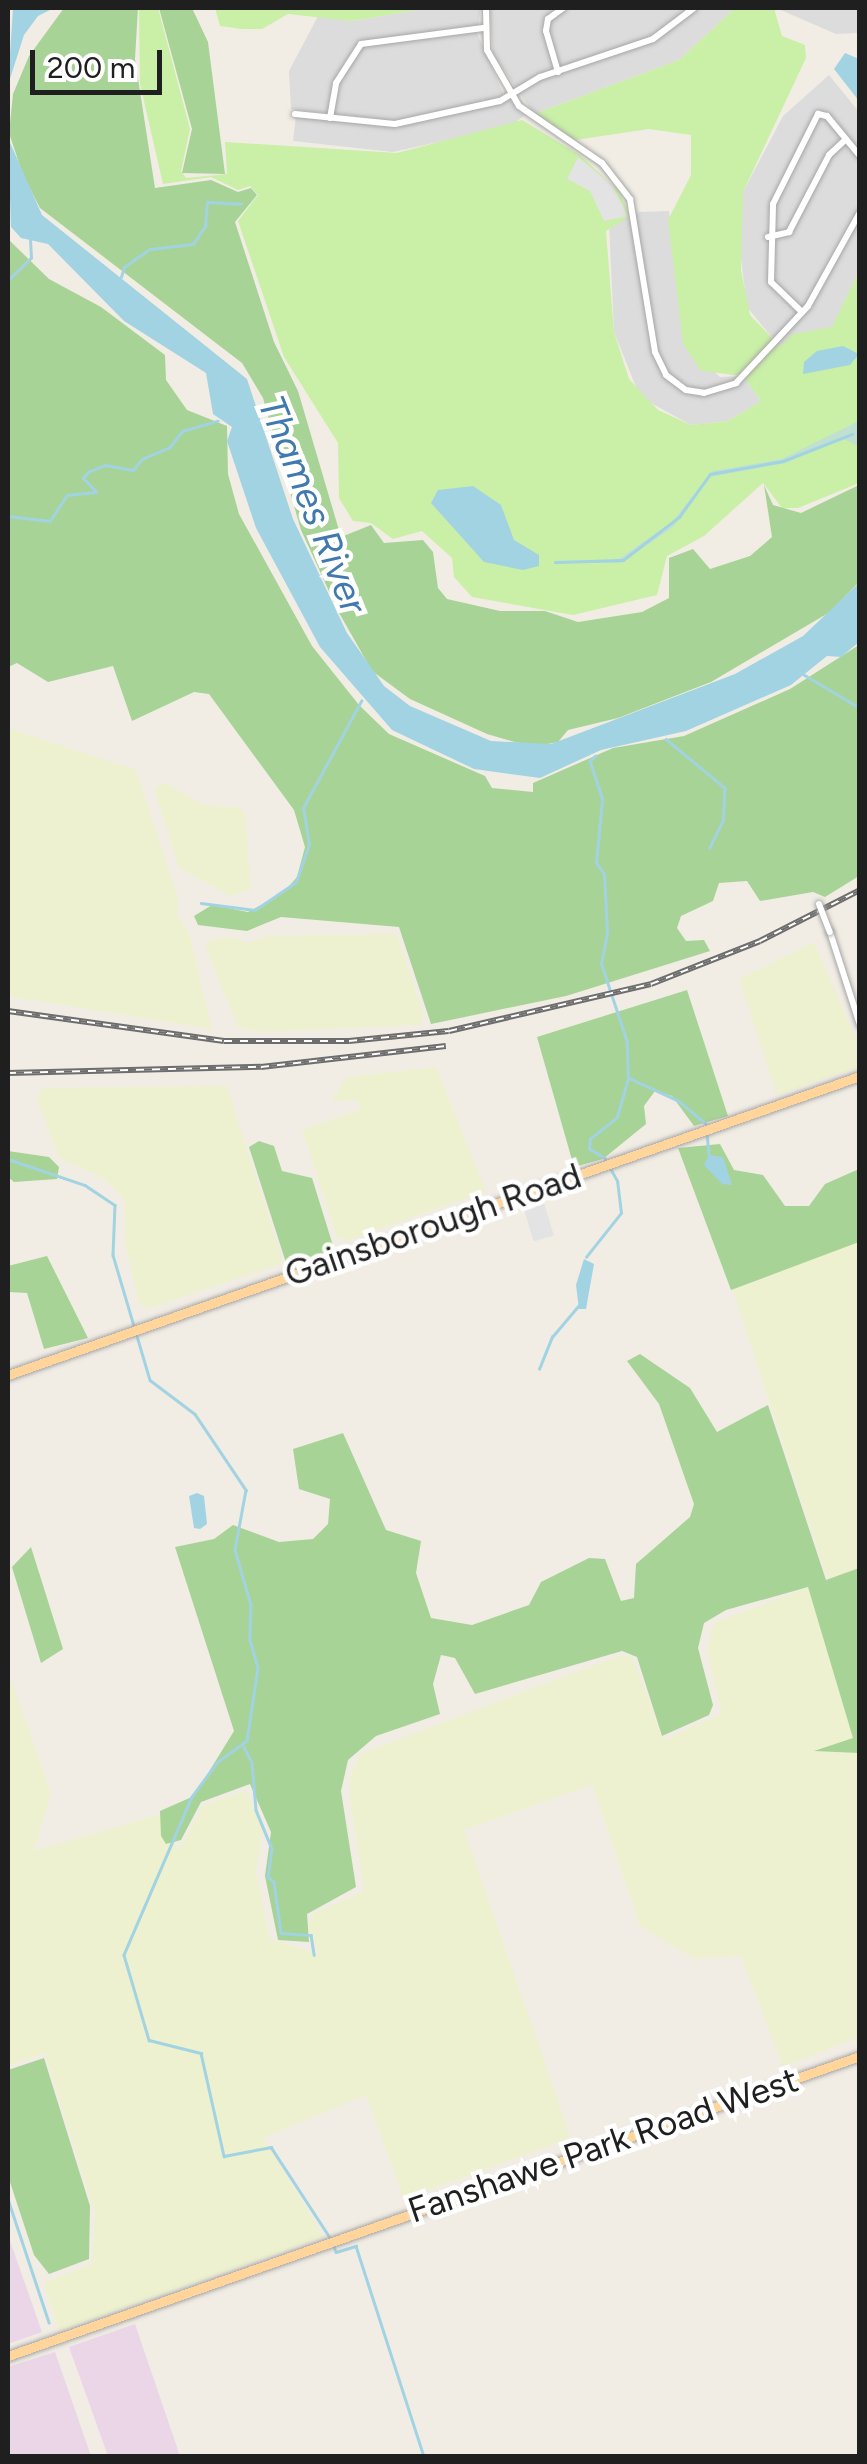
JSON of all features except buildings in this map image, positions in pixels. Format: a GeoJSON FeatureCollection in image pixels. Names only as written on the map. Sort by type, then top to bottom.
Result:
{"type":"FeatureCollection","features":[{"type":"Feature","properties":{"kind":"main road","name":"Gainsborough Road"},"geometry":{"type":"LineString","coordinates":[[8,1374],[860,1076]]}},
{"type":"Feature","properties":{"kind":"main road","name":"Fanshawe Park Road West"},"geometry":{"type":"LineString","coordinates":[[8,2356],[322,2242],[860,2056]]}},
{"type":"Feature","properties":{"kind":"street"},"geometry":{"type":"LineString","coordinates":[[486,8],[483,28],[512,95],[550,133],[602,162],[630,199],[655,352],[675,384],[704,393],[736,383],[802,312],[860,212]]}},
{"type":"Feature","properties":{"kind":"street"},"geometry":{"type":"LineString","coordinates":[[558,72],[546,32],[548,19],[563,8]]}},
{"type":"Feature","properties":{"kind":"street"},"geometry":{"type":"LineString","coordinates":[[295,114],[396,124],[512,95],[558,72],[653,39],[694,8]]}},
{"type":"Feature","properties":{"kind":"street"},"geometry":{"type":"LineString","coordinates":[[330,118],[336,83],[361,44],[483,28]]}},
{"type":"Feature","properties":{"kind":"street"},"geometry":{"type":"LineString","coordinates":[[802,312],[772,282],[768,237],[772,204],[818,114],[827,116],[860,156]]}},
{"type":"Feature","properties":{"kind":"street"},"geometry":{"type":"LineString","coordinates":[[768,237],[789,232],[829,156],[846,139]]}},
{"type":"Feature","properties":{"kind":"street"},"geometry":{"type":"LineString","coordinates":[[818,901],[860,1024]]}},
{"type":"Feature","properties":{"kind":"shaded area"},"geometry":{"type":"Polygon","coordinates":[[[429,8],[481,8],[477,33],[504,96],[394,121],[291,109],[289,71],[318,16],[352,21],[429,8]]]}},
{"type":"Feature","properties":{"kind":"shaded area"},"geometry":{"type":"Polygon","coordinates":[[[490,8],[735,8],[679,60],[534,114],[493,54],[490,8]]]}},
{"type":"Feature","properties":{"kind":"shaded area"},"geometry":{"type":"Polygon","coordinates":[[[776,8],[859,8],[859,33],[836,34],[776,8]]]}},
{"type":"Feature","properties":{"kind":"shaded area"},"geometry":{"type":"Polygon","coordinates":[[[829,75],[860,113],[859,271],[832,328],[779,346],[747,307],[739,243],[743,192],[783,116],[829,75]]]}},
{"type":"Feature","properties":{"kind":"shaded area"},"geometry":{"type":"Polygon","coordinates":[[[509,100],[525,115],[511,126],[393,152],[293,141],[296,116],[390,127],[509,100]]]}},
{"type":"Feature","properties":{"kind":"shaded area"},"geometry":{"type":"Polygon","coordinates":[[[578,157],[612,185],[628,216],[604,221],[590,191],[567,179],[578,157]]]}},
{"type":"Feature","properties":{"kind":"shaded area"},"geometry":{"type":"Polygon","coordinates":[[[669,211],[684,344],[720,377],[743,376],[761,401],[728,421],[691,425],[640,397],[614,332],[609,224],[639,212],[669,211]]]}},
{"type":"Feature","properties":{"kind":"shaded area"},"geometry":{"type":"Polygon","coordinates":[[[543,1200],[554,1235],[534,1242],[523,1206],[543,1200]]]}},
{"type":"Feature","properties":{"kind":"shaded area"},"geometry":{"type":"Polygon","coordinates":[[[8,2235],[42,2332],[8,2344],[8,2235]]]}},
{"type":"Feature","properties":{"kind":"shaded area"},"geometry":{"type":"Polygon","coordinates":[[[135,2324],[180,2456],[108,2456],[69,2347],[135,2324]]]}},
{"type":"Feature","properties":{"kind":"shaded area"},"geometry":{"type":"Polygon","coordinates":[[[55,2352],[91,2456],[8,2456],[8,2367],[55,2352]]]}},
{"type":"Feature","properties":{"kind":"green space"},"geometry":{"type":"Polygon","coordinates":[[[64,8],[138,8],[135,59],[155,188],[211,180],[238,192],[251,188],[257,195],[235,222],[274,342],[298,391],[341,537],[371,525],[384,543],[423,540],[433,552],[438,588],[447,599],[500,611],[545,611],[578,622],[642,612],[669,598],[669,558],[693,549],[710,569],[750,556],[772,537],[764,485],[773,505],[801,513],[859,485],[859,582],[830,612],[711,682],[618,718],[568,730],[558,742],[532,747],[487,734],[410,699],[372,671],[338,611],[301,530],[263,398],[242,363],[40,208],[23,175],[9,133],[13,94],[29,56],[64,8]]]}},
{"type":"Feature","properties":{"kind":"green space"},"geometry":{"type":"Polygon","coordinates":[[[139,8],[158,8],[190,129],[181,171],[186,178],[227,174],[225,142],[397,153],[522,120],[580,155],[619,191],[630,216],[606,231],[614,332],[629,379],[658,410],[691,425],[728,421],[761,401],[743,376],[701,371],[683,344],[668,220],[691,175],[691,135],[649,129],[575,140],[534,114],[679,60],[735,8],[774,8],[782,36],[805,45],[806,58],[743,192],[741,270],[750,315],[780,346],[792,334],[832,327],[859,271],[859,483],[798,508],[782,508],[763,483],[704,536],[667,556],[657,595],[573,615],[472,597],[454,577],[452,558],[422,531],[393,539],[371,523],[353,521],[339,498],[338,443],[284,357],[238,221],[258,195],[250,186],[238,190],[211,177],[163,184],[140,84],[139,8]]]}},
{"type":"Feature","properties":{"kind":"green space"},"geometry":{"type":"Polygon","coordinates":[[[159,8],[192,8],[208,42],[225,174],[182,173],[192,129],[159,8]]]}},
{"type":"Feature","properties":{"kind":"green space"},"geometry":{"type":"Polygon","coordinates":[[[215,8],[429,8],[352,21],[288,14],[262,29],[242,29],[220,26],[215,8]]]}},
{"type":"Feature","properties":{"kind":"green space"},"geometry":{"type":"Polygon","coordinates":[[[8,239],[49,279],[101,307],[165,355],[166,380],[187,410],[227,426],[228,474],[239,514],[312,646],[359,705],[389,734],[485,776],[492,788],[533,792],[533,783],[613,748],[684,736],[790,689],[859,645],[859,876],[825,897],[813,892],[760,901],[747,881],[719,883],[713,901],[681,916],[677,928],[686,941],[704,940],[710,951],[566,996],[431,1024],[399,927],[281,917],[247,931],[198,925],[194,916],[212,905],[248,912],[283,893],[297,877],[305,847],[294,810],[209,694],[194,692],[132,721],[113,666],[48,682],[17,663],[8,667],[8,239]]]}},
{"type":"Feature","properties":{"kind":"green space"},"geometry":{"type":"Polygon","coordinates":[[[859,421],[859,447],[842,438],[785,463],[710,477],[673,527],[621,563],[553,563],[619,559],[672,522],[713,471],[782,459],[859,421]]]}},
{"type":"Feature","properties":{"kind":"green space"},"geometry":{"type":"Polygon","coordinates":[[[8,728],[136,770],[178,898],[178,917],[189,932],[212,1029],[8,996],[8,728]]]}},
{"type":"Feature","properties":{"kind":"green space"},"geometry":{"type":"Polygon","coordinates":[[[165,783],[206,806],[238,807],[245,814],[251,890],[230,896],[179,868],[154,789],[165,783]]]}},
{"type":"Feature","properties":{"kind":"green space"},"geometry":{"type":"Polygon","coordinates":[[[397,934],[424,1016],[419,1025],[260,1032],[238,1027],[206,948],[209,940],[232,937],[247,943],[268,936],[397,934]]]}},
{"type":"Feature","properties":{"kind":"green space"},"geometry":{"type":"Polygon","coordinates":[[[814,942],[859,1046],[859,1067],[777,1095],[739,979],[814,942]]]}},
{"type":"Feature","properties":{"kind":"green space"},"geometry":{"type":"Polygon","coordinates":[[[687,990],[728,1116],[694,1126],[672,1096],[655,1091],[644,1106],[646,1124],[603,1159],[574,1167],[537,1037],[687,990]]]}},
{"type":"Feature","properties":{"kind":"green space"},"geometry":{"type":"Polygon","coordinates":[[[436,1067],[486,1191],[346,1241],[337,1237],[302,1130],[361,1109],[357,1100],[331,1101],[347,1077],[436,1067]]]}},
{"type":"Feature","properties":{"kind":"green space"},"geometry":{"type":"Polygon","coordinates":[[[227,1086],[283,1263],[147,1309],[139,1303],[125,1243],[125,1200],[106,1180],[58,1157],[37,1099],[43,1088],[227,1086]]]}},
{"type":"Feature","properties":{"kind":"green space"},"geometry":{"type":"Polygon","coordinates":[[[259,1141],[274,1146],[282,1171],[312,1178],[335,1252],[288,1269],[249,1147],[259,1141]]]}},
{"type":"Feature","properties":{"kind":"green space"},"geometry":{"type":"Polygon","coordinates":[[[720,1144],[734,1170],[763,1175],[785,1206],[809,1206],[825,1184],[859,1169],[859,1242],[731,1290],[678,1148],[720,1144]]]}},
{"type":"Feature","properties":{"kind":"green space"},"geometry":{"type":"Polygon","coordinates":[[[8,1151],[49,1157],[59,1167],[57,1179],[14,1182],[8,1177],[8,1151]]]}},
{"type":"Feature","properties":{"kind":"green space"},"geometry":{"type":"Polygon","coordinates":[[[859,1239],[859,2037],[783,2067],[741,1956],[695,1959],[640,1926],[592,1785],[464,1830],[571,2138],[404,2199],[366,2095],[263,2138],[324,2237],[59,2331],[43,2283],[92,2264],[95,2212],[45,2053],[8,2066],[8,1670],[51,1794],[34,1851],[165,1813],[170,1842],[181,1848],[203,1806],[246,1790],[263,1831],[256,1872],[270,1939],[319,1954],[308,1927],[314,1913],[364,1891],[350,1776],[360,1754],[621,1655],[632,1656],[663,1740],[722,1714],[707,1649],[714,1623],[828,1580],[731,1285],[859,1239]]]}},
{"type":"Feature","properties":{"kind":"green space"},"geometry":{"type":"Polygon","coordinates":[[[47,1256],[88,1338],[44,1349],[27,1293],[8,1292],[8,1266],[47,1256]]]}},
{"type":"Feature","properties":{"kind":"green space"},"geometry":{"type":"Polygon","coordinates":[[[640,1354],[690,1388],[717,1432],[768,1405],[826,1580],[859,1568],[859,1753],[814,1751],[853,1738],[808,1587],[726,1610],[704,1623],[698,1648],[713,1705],[709,1715],[662,1736],[637,1657],[622,1651],[475,1694],[455,1658],[441,1655],[433,1684],[440,1714],[376,1736],[348,1760],[341,1791],[356,1887],[307,1914],[309,1942],[278,1940],[265,1876],[271,1832],[250,1784],[201,1802],[181,1840],[166,1844],[161,1836],[160,1811],[194,1796],[234,1731],[175,1547],[214,1539],[233,1525],[279,1542],[313,1539],[328,1524],[330,1499],[299,1489],[293,1449],[343,1433],[386,1530],[421,1541],[416,1573],[431,1618],[472,1625],[529,1605],[541,1582],[589,1558],[605,1559],[621,1601],[634,1598],[636,1564],[690,1517],[694,1504],[659,1404],[627,1361],[640,1354]]]}},
{"type":"Feature","properties":{"kind":"green space"},"geometry":{"type":"Polygon","coordinates":[[[31,1547],[63,1649],[41,1663],[12,1567],[31,1547]]]}},
{"type":"Feature","properties":{"kind":"green space"},"geometry":{"type":"Polygon","coordinates":[[[44,2058],[90,2206],[89,2259],[49,2274],[34,2255],[8,2176],[8,2070],[44,2058]]]}},
{"type":"Feature","properties":{"kind":"water"},"geometry":{"type":"Polygon","coordinates":[[[13,8],[54,8],[38,16],[24,35],[8,85],[13,8]]]}},
{"type":"Feature","properties":{"kind":"water"},"geometry":{"type":"Polygon","coordinates":[[[845,53],[859,59],[859,101],[834,69],[845,53]]]}},
{"type":"Feature","properties":{"kind":"water"},"geometry":{"type":"Polygon","coordinates":[[[8,138],[42,215],[247,379],[293,519],[347,633],[384,686],[410,706],[491,741],[551,744],[735,674],[803,636],[859,583],[859,642],[841,657],[827,656],[791,685],[686,731],[601,750],[540,778],[474,769],[392,730],[320,647],[256,528],[227,441],[232,427],[213,414],[206,373],[124,321],[48,244],[21,238],[11,227],[8,138]]]}},
{"type":"Feature","properties":{"kind":"water"},"geometry":{"type":"Polygon","coordinates":[[[843,346],[859,354],[850,365],[803,374],[804,362],[817,351],[843,346]]]}},
{"type":"Feature","properties":{"kind":"water"},"geometry":{"type":"Polygon","coordinates":[[[473,486],[501,505],[514,540],[539,555],[539,566],[523,570],[484,562],[431,503],[438,490],[473,486]]]}},
{"type":"Feature","properties":{"kind":"water"},"geometry":{"type":"Polygon","coordinates":[[[709,1155],[723,1157],[732,1185],[722,1184],[704,1165],[709,1155]]]}},
{"type":"Feature","properties":{"kind":"water"},"geometry":{"type":"Polygon","coordinates":[[[584,1259],[594,1264],[586,1309],[579,1309],[576,1285],[584,1259]]]}},
{"type":"Feature","properties":{"kind":"water"},"geometry":{"type":"Polygon","coordinates":[[[189,1496],[204,1496],[207,1524],[200,1529],[194,1528],[189,1496]]]}},
{"type":"Feature","properties":{"kind":"waterway"},"geometry":{"type":"LineString","coordinates":[[121,277],[124,267],[150,249],[193,244],[205,226],[207,202],[241,204]]}},
{"type":"Feature","properties":{"kind":"waterway"},"geometry":{"type":"LineString","coordinates":[[8,280],[31,258],[30,240]]}},
{"type":"Feature","properties":{"kind":"waterway"},"geometry":{"type":"LineString","coordinates":[[8,516],[50,521],[67,495],[96,492],[83,478],[88,472],[105,465],[133,470],[142,459],[170,447],[182,431],[218,421]]}},
{"type":"Feature","properties":{"kind":"waterway"},"geometry":{"type":"LineString","coordinates":[[555,562],[623,560],[679,517],[710,474],[783,461],[852,434]]}},
{"type":"Feature","properties":{"kind":"waterway"},"geometry":{"type":"LineString","coordinates":[[803,674],[860,708]]}},
{"type":"Feature","properties":{"kind":"waterway"},"geometry":{"type":"LineString","coordinates":[[201,903],[255,910],[296,882],[309,845],[303,808],[361,701]]}},
{"type":"Feature","properties":{"kind":"waterway"},"geometry":{"type":"LineString","coordinates":[[666,739],[725,788],[723,821],[710,848]]}},
{"type":"Feature","properties":{"kind":"waterway"},"geometry":{"type":"LineString","coordinates":[[586,1257],[621,1213],[617,1181],[604,1158],[589,1149],[590,1139],[617,1117],[628,1078],[627,1042],[601,964],[607,932],[604,874],[596,863],[602,799],[590,761],[595,756]]}},
{"type":"Feature","properties":{"kind":"waterway"},"geometry":{"type":"LineString","coordinates":[[629,1078],[679,1101],[706,1124]]}},
{"type":"Feature","properties":{"kind":"waterway"},"geometry":{"type":"LineString","coordinates":[[707,1132],[709,1155]]}},
{"type":"Feature","properties":{"kind":"waterway"},"geometry":{"type":"LineString","coordinates":[[8,1159],[85,1185],[115,1205],[113,1255],[150,1380],[195,1414],[246,1490],[235,1550],[251,1605],[250,1640],[258,1668],[247,1741],[217,1763],[192,1797],[124,1955],[149,2040],[201,2053],[224,2156],[271,2147],[331,2239]]}},
{"type":"Feature","properties":{"kind":"waterway"},"geometry":{"type":"LineString","coordinates":[[539,1369],[552,1337],[579,1305]]}},
{"type":"Feature","properties":{"kind":"waterway"},"geometry":{"type":"LineString","coordinates":[[244,1747],[252,1763],[256,1810],[272,1849],[268,1877],[274,1882],[281,1933],[311,1935],[314,1955]]}},
{"type":"Feature","properties":{"kind":"waterway"},"geometry":{"type":"LineString","coordinates":[[8,2199],[49,2322]]}},
{"type":"Feature","properties":{"kind":"waterway"},"geometry":{"type":"LineString","coordinates":[[334,2246],[336,2252],[356,2246],[424,2456]]}},
{"type":"Feature","properties":{"kind":"railway"},"geometry":{"type":"LineString","coordinates":[[8,1011],[224,1041],[349,1041],[449,1031],[651,984],[760,941],[860,890]]}},
{"type":"Feature","properties":{"kind":"railway"},"geometry":{"type":"LineString","coordinates":[[8,1073],[261,1067],[446,1046]]}},
{"type":"Feature","properties":{"kind":"water label","name":"Thames River"},"geometry":{"type":"Point","coordinates":[312,505]}}]}
